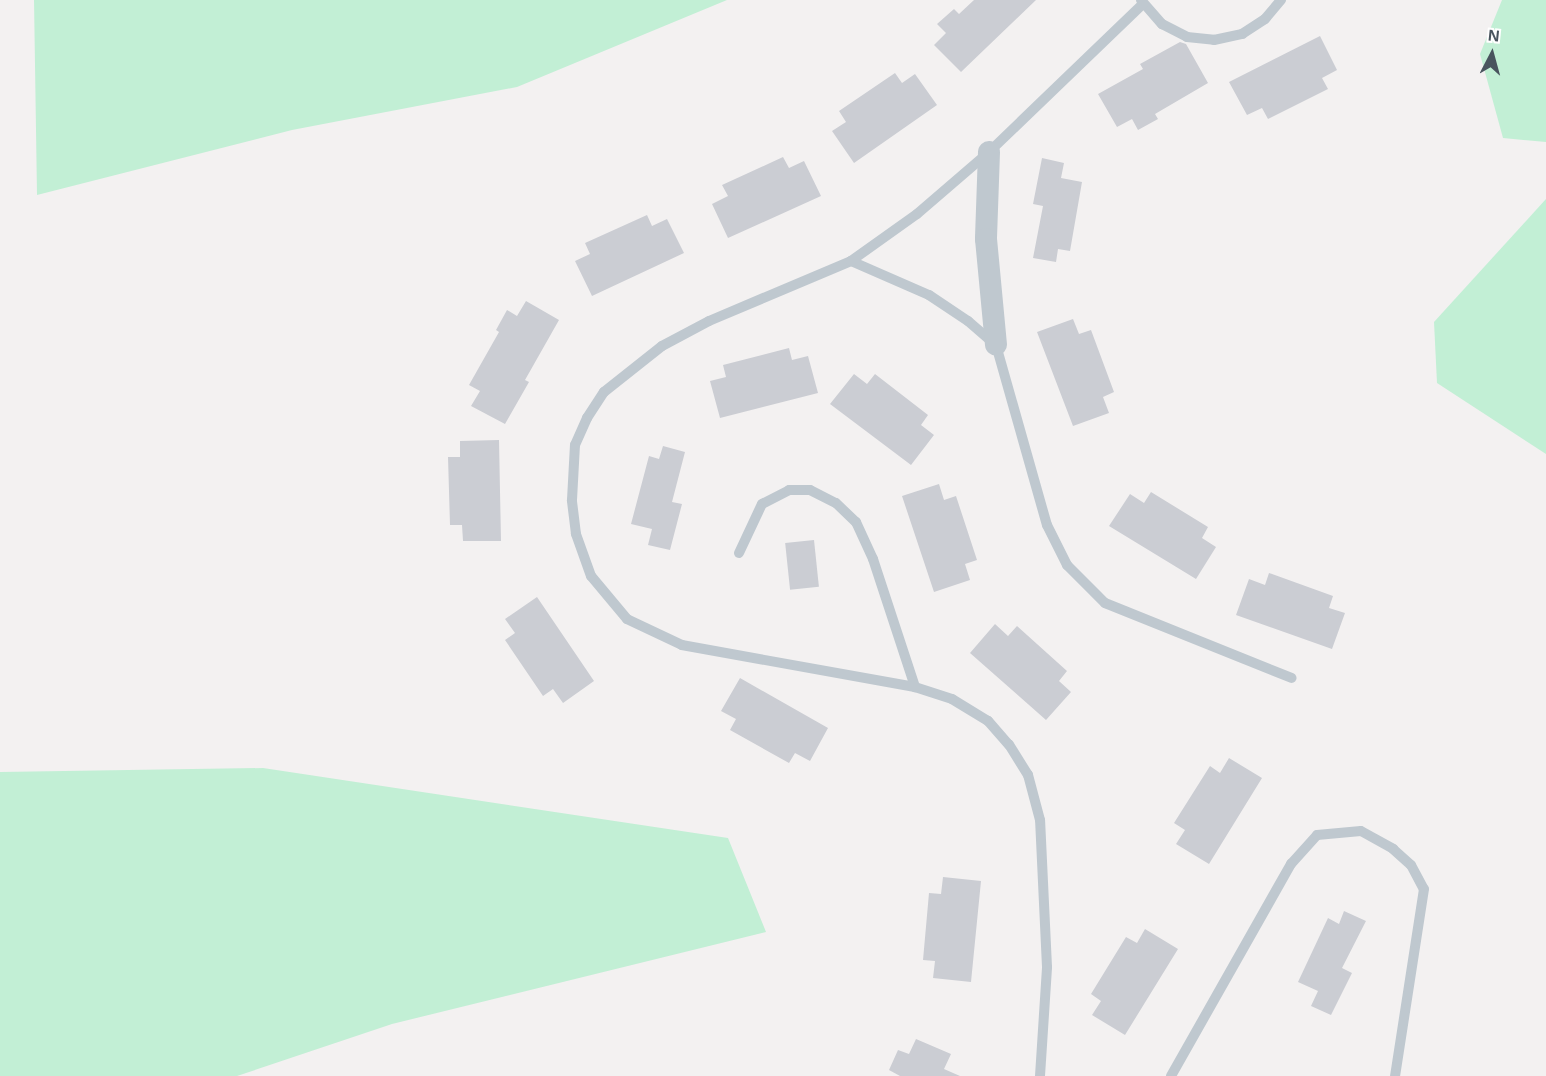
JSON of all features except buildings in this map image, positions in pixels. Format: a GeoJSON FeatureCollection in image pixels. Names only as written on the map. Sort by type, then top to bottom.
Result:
{"type":"FeatureCollection","features":[{"type":"Feature","properties":{"kind":"street"},"geometry":{"type":"LineString","coordinates":[[988,152],[986,239],[996,345]]}},
{"type":"Feature","properties":{"kind":"lane"},"geometry":{"type":"LineString","coordinates":[[1040,1076],[1047,967],[1044,873],[1040,820],[1028,775],[988,721],[952,699],[915,687],[682,645],[627,619],[591,576],[576,534],[572,500],[575,446],[587,418],[604,392],[662,346],[709,321],[851,261],[917,214],[988,152],[1142,2],[1162,24],[1187,36],[1214,40],[1242,34],[1265,20],[1281,0]]}},
{"type":"Feature","properties":{"kind":"lane"},"geometry":{"type":"LineString","coordinates":[[851,261],[929,295],[968,321],[996,345],[1047,525],[1067,565],[1104,603],[1292,678]]}},
{"type":"Feature","properties":{"kind":"lane"},"geometry":{"type":"LineString","coordinates":[[739,553],[762,504],[789,490],[810,490],[836,503],[856,522],[873,559],[915,687]]}},
{"type":"Feature","properties":{"kind":"lane"},"geometry":{"type":"LineString","coordinates":[[1171,1076],[1291,864],[1317,835],[1361,831],[1393,849],[1411,865],[1424,889],[1395,1076]]}},
{"type":"Feature","properties":{"kind":"green space"},"geometry":{"type":"Polygon","coordinates":[[[34,0],[727,0],[517,87],[292,130],[37,195],[34,0]]]}},
{"type":"Feature","properties":{"kind":"green space"},"geometry":{"type":"Polygon","coordinates":[[[1502,0],[1546,0],[1546,142],[1503,138],[1480,54],[1502,0]]]}},
{"type":"Feature","properties":{"kind":"green space"},"geometry":{"type":"Polygon","coordinates":[[[1546,199],[1546,454],[1437,383],[1434,322],[1546,199]]]}},
{"type":"Feature","properties":{"kind":"green space"},"geometry":{"type":"Polygon","coordinates":[[[263,768],[728,838],[766,932],[392,1024],[237,1076],[0,1076],[0,772],[263,768]]]}}]}
